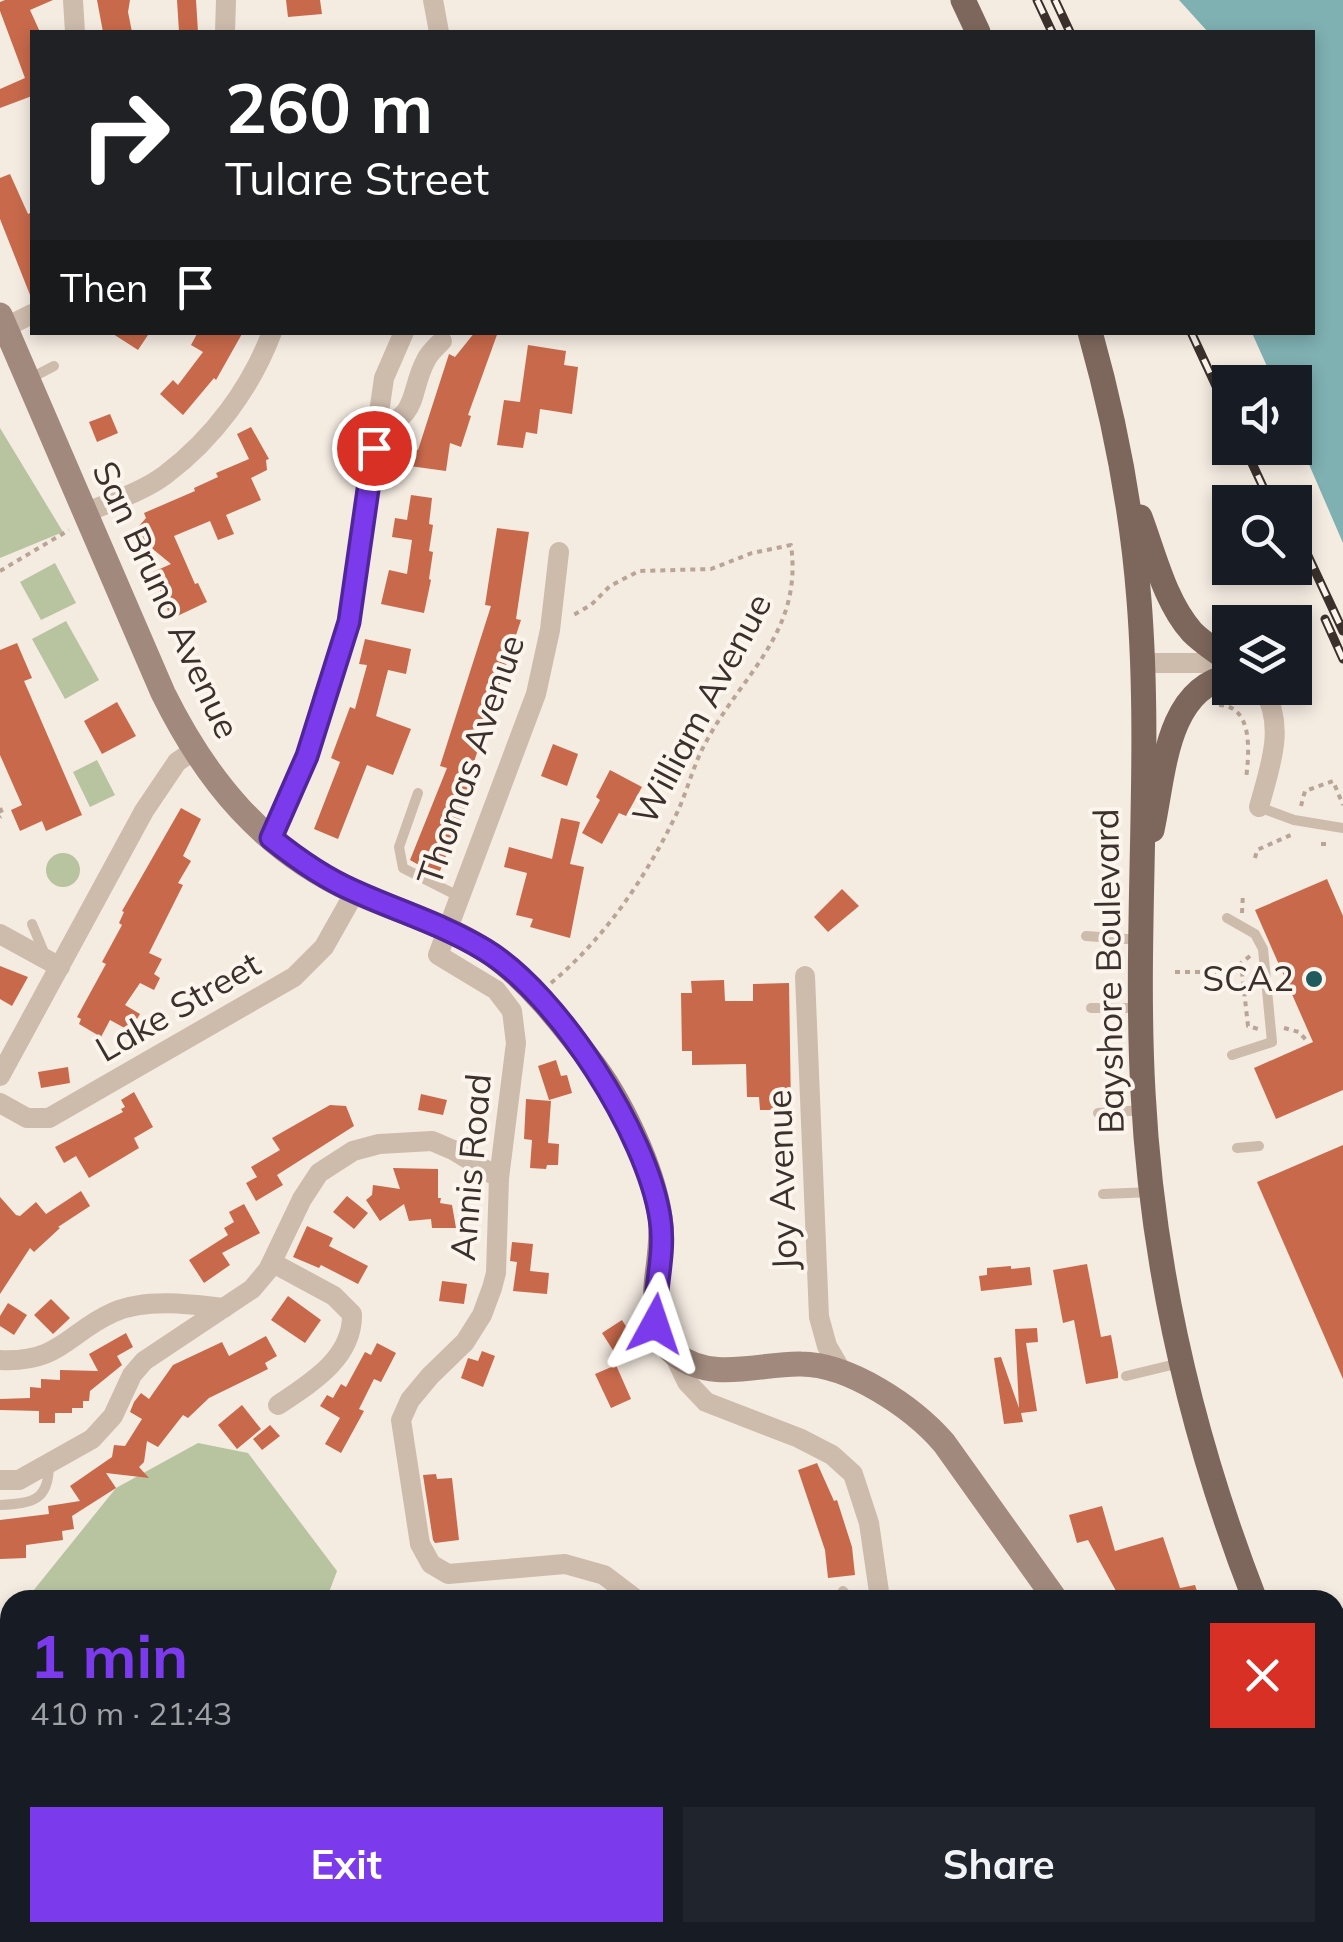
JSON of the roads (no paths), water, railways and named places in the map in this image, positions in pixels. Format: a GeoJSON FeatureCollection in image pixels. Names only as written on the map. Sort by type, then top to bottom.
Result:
{"type":"FeatureCollection","features":[{"type":"Feature","properties":{"kind":"main road"},"geometry":{"type":"LineString","coordinates":[[963,0],[977,30]]}},
{"type":"Feature","properties":{"kind":"main road","name":"Bayshore Boulevard"},"geometry":{"type":"LineString","coordinates":[[1091,335],[1125,475],[1140,603],[1140,1008],[1152,1192],[1181,1363],[1211,1474],[1252,1590]]}},
{"type":"Feature","properties":{"kind":"main road"},"geometry":{"type":"LineString","coordinates":[[1125,475],[1176,607],[1196,636],[1212,649]]}},
{"type":"Feature","properties":{"kind":"main road"},"geometry":{"type":"LineString","coordinates":[[1141,879],[1182,709],[1190,696],[1212,682]]}},
{"type":"Feature","properties":{"kind":"street"},"geometry":{"type":"LineString","coordinates":[[73,0],[75,30]]}},
{"type":"Feature","properties":{"kind":"street"},"geometry":{"type":"LineString","coordinates":[[225,30],[226,0]]}},
{"type":"Feature","properties":{"kind":"street"},"geometry":{"type":"LineString","coordinates":[[432,0],[439,30]]}},
{"type":"Feature","properties":{"kind":"street"},"geometry":{"type":"LineString","coordinates":[[2,324],[30,315]]}},
{"type":"Feature","properties":{"kind":"street","name":"San Bruno Avenue"},"geometry":{"type":"LineString","coordinates":[[2,324],[163,692],[193,751],[222,791],[271,838],[322,875],[446,930],[497,958],[536,996],[599,1072],[646,1167],[657,1202],[662,1232],[655,1324],[673,1353]]}},
{"type":"Feature","properties":{"kind":"street"},"geometry":{"type":"LineString","coordinates":[[91,522],[152,483],[199,444],[252,378],[271,335]]}},
{"type":"Feature","properties":{"kind":"street"},"geometry":{"type":"LineString","coordinates":[[271,838],[307,756],[349,622],[384,378],[403,335]]}},
{"type":"Feature","properties":{"kind":"street"},"geometry":{"type":"LineString","coordinates":[[378,426],[396,423],[408,412],[426,358],[442,341]]}},
{"type":"Feature","properties":{"kind":"street","name":"Thomas Avenue"},"geometry":{"type":"LineString","coordinates":[[446,930],[524,726],[550,630],[558,552]]}},
{"type":"Feature","properties":{"kind":"street"},"geometry":{"type":"LineString","coordinates":[[1142,664],[1212,663]]}},
{"type":"Feature","properties":{"kind":"street"},"geometry":{"type":"LineString","coordinates":[[1259,808],[1276,738],[1276,722],[1269,705]]}},
{"type":"Feature","properties":{"kind":"street"},"geometry":{"type":"LineString","coordinates":[[0,1076],[54,963],[155,792],[177,762],[193,751]]}},
{"type":"Feature","properties":{"kind":"street","name":"Lake Street"},"geometry":{"type":"LineString","coordinates":[[0,1103],[27,1118],[48,1118],[294,977],[324,948],[355,892]]}},
{"type":"Feature","properties":{"kind":"street","name":"Annis Road"},"geometry":{"type":"LineString","coordinates":[[446,930],[438,955],[496,990],[512,1011],[516,1043],[500,1178],[496,1272],[482,1316],[464,1342],[410,1400],[401,1420],[420,1544],[432,1564],[448,1574],[564,1564],[604,1575],[624,1590]]}},
{"type":"Feature","properties":{"kind":"street"},"geometry":{"type":"LineString","coordinates":[[0,934],[54,963]]}},
{"type":"Feature","properties":{"kind":"street","name":"Joy Avenue"},"geometry":{"type":"LineString","coordinates":[[805,976],[805,1126],[819,1317],[827,1346],[844,1376]]}},
{"type":"Feature","properties":{"kind":"street"},"geometry":{"type":"LineString","coordinates":[[0,1480],[19,1480],[92,1439],[113,1416],[132,1375],[144,1362],[252,1290],[272,1263],[319,1172],[353,1151],[379,1144],[432,1141],[500,1178]]}},
{"type":"Feature","properties":{"kind":"street"},"geometry":{"type":"LineString","coordinates":[[272,1263],[334,1296],[352,1314],[350,1337],[335,1360],[302,1390],[278,1404]]}},
{"type":"Feature","properties":{"kind":"street"},"geometry":{"type":"LineString","coordinates":[[0,1360],[24,1359],[55,1350],[124,1308],[192,1304],[224,1308]]}},
{"type":"Feature","properties":{"kind":"street"},"geometry":{"type":"LineString","coordinates":[[673,1353],[698,1367],[730,1370],[804,1364],[888,1395],[935,1432],[1049,1590]]}},
{"type":"Feature","properties":{"kind":"street"},"geometry":{"type":"LineString","coordinates":[[673,1353],[687,1382],[706,1402],[799,1438],[832,1455],[853,1474],[870,1523],[878,1590]]}},
{"type":"Feature","properties":{"kind":"lane"},"geometry":{"type":"LineString","coordinates":[[28,378],[54,366]]}},
{"type":"Feature","properties":{"kind":"lane"},"geometry":{"type":"LineString","coordinates":[[418,794],[399,848],[402,868],[458,896]]}},
{"type":"Feature","properties":{"kind":"lane"},"geometry":{"type":"LineString","coordinates":[[1259,808],[1338,831]]}},
{"type":"Feature","properties":{"kind":"lane"},"geometry":{"type":"LineString","coordinates":[[1227,918],[1255,934],[1263,949],[1272,1042],[1232,1054]]}},
{"type":"Feature","properties":{"kind":"lane"},"geometry":{"type":"LineString","coordinates":[[32,924],[54,963]]}},
{"type":"Feature","properties":{"kind":"lane"},"geometry":{"type":"LineString","coordinates":[[1086,936],[1140,940]]}},
{"type":"Feature","properties":{"kind":"lane"},"geometry":{"type":"LineString","coordinates":[[1091,1008],[1140,1008]]}},
{"type":"Feature","properties":{"kind":"lane"},"geometry":{"type":"LineString","coordinates":[[1098,1113],[1144,1110]]}},
{"type":"Feature","properties":{"kind":"lane"},"geometry":{"type":"LineString","coordinates":[[1237,1148],[1259,1146]]}},
{"type":"Feature","properties":{"kind":"lane"},"geometry":{"type":"LineString","coordinates":[[1103,1194],[1152,1192]]}},
{"type":"Feature","properties":{"kind":"lane"},"geometry":{"type":"LineString","coordinates":[[1126,1376],[1181,1363]]}},
{"type":"Feature","properties":{"kind":"lane"},"geometry":{"type":"LineString","coordinates":[[0,1505],[22,1504],[39,1497],[46,1488],[49,1464]]}},
{"type":"Feature","properties":{"kind":"water"},"geometry":{"type":"Polygon","coordinates":[[[1179,0],[1343,0],[1343,543],[1309,465],[1312,365],[1266,365],[1253,335],[1315,335],[1315,30],[1206,30],[1179,0]]]}},
{"type":"Feature","properties":{"kind":"railway"},"geometry":{"type":"LineString","coordinates":[[1037,0],[1051,30]]}},
{"type":"Feature","properties":{"kind":"railway"},"geometry":{"type":"LineString","coordinates":[[1055,0],[1069,30]]}},
{"type":"Feature","properties":{"kind":"railway"},"geometry":{"type":"LineString","coordinates":[[1192,335],[1212,377]]}},
{"type":"Feature","properties":{"kind":"railway"},"geometry":{"type":"LineString","coordinates":[[1253,465],[1262,485]]}},
{"type":"Feature","properties":{"kind":"railway"},"geometry":{"type":"LineString","coordinates":[[1312,564],[1343,631]]}},
{"type":"Feature","properties":{"kind":"railway"},"geometry":{"type":"LineString","coordinates":[[1325,619],[1343,659]]}},
{"type":"Feature","properties":{"kind":"place","name":"SCA2"},"geometry":{"type":"Point","coordinates":[1314,979]}}]}
